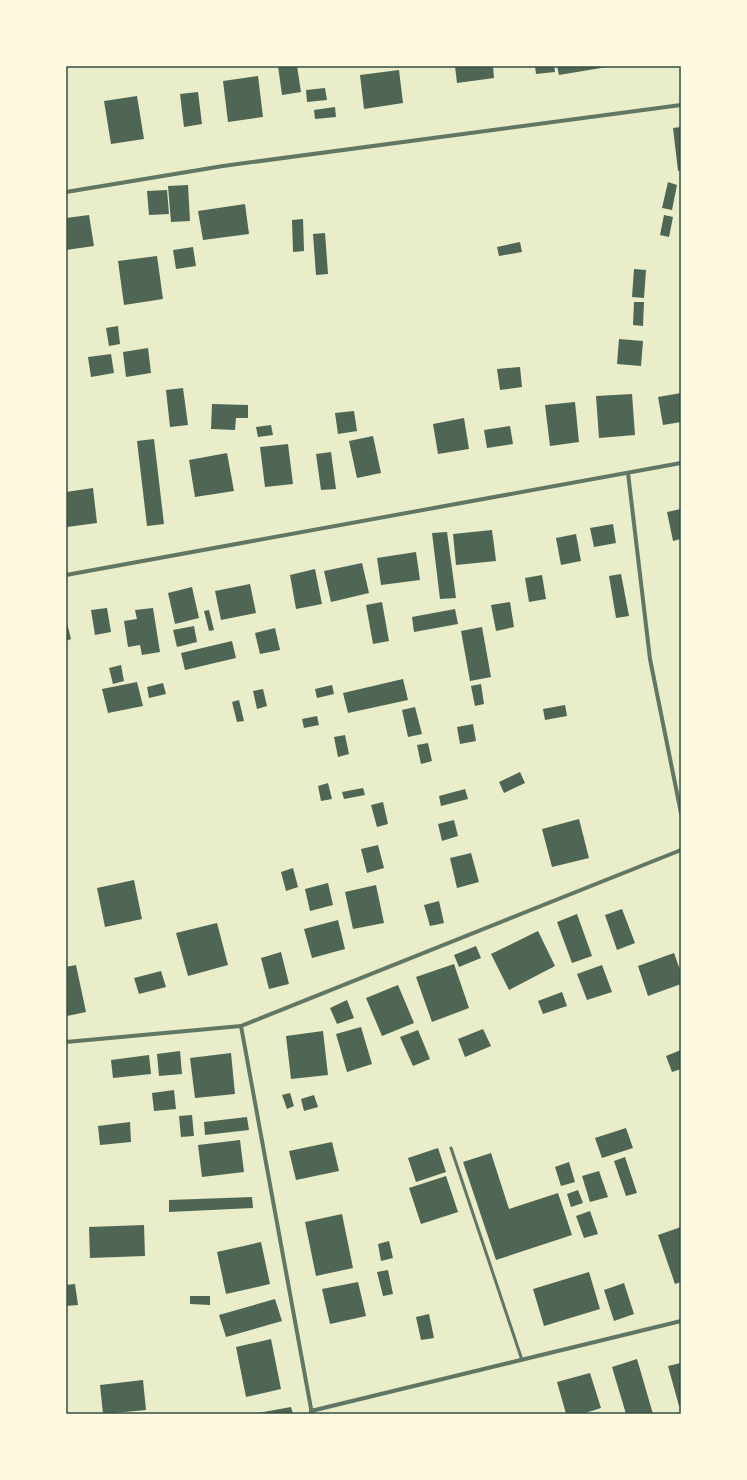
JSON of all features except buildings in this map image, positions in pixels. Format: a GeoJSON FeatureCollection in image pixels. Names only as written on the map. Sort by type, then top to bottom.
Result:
{"type":"FeatureCollection","features":[{"type":"Feature","properties":{"kind":"street"},"geometry":{"type":"LineString","coordinates":[[66,192],[223,166],[681,105]]}},
{"type":"Feature","properties":{"kind":"street"},"geometry":{"type":"LineString","coordinates":[[66,575],[681,463]]}},
{"type":"Feature","properties":{"kind":"street"},"geometry":{"type":"LineString","coordinates":[[628,473],[650,659],[681,813]]}},
{"type":"Feature","properties":{"kind":"street"},"geometry":{"type":"LineString","coordinates":[[66,1042],[241,1026],[681,850]]}},
{"type":"Feature","properties":{"kind":"street"},"geometry":{"type":"LineString","coordinates":[[241,1026],[312,1413],[681,1321]]}},
{"type":"Feature","properties":{"kind":"lane"},"geometry":{"type":"LineString","coordinates":[[451,1148],[522,1360]]}}]}
